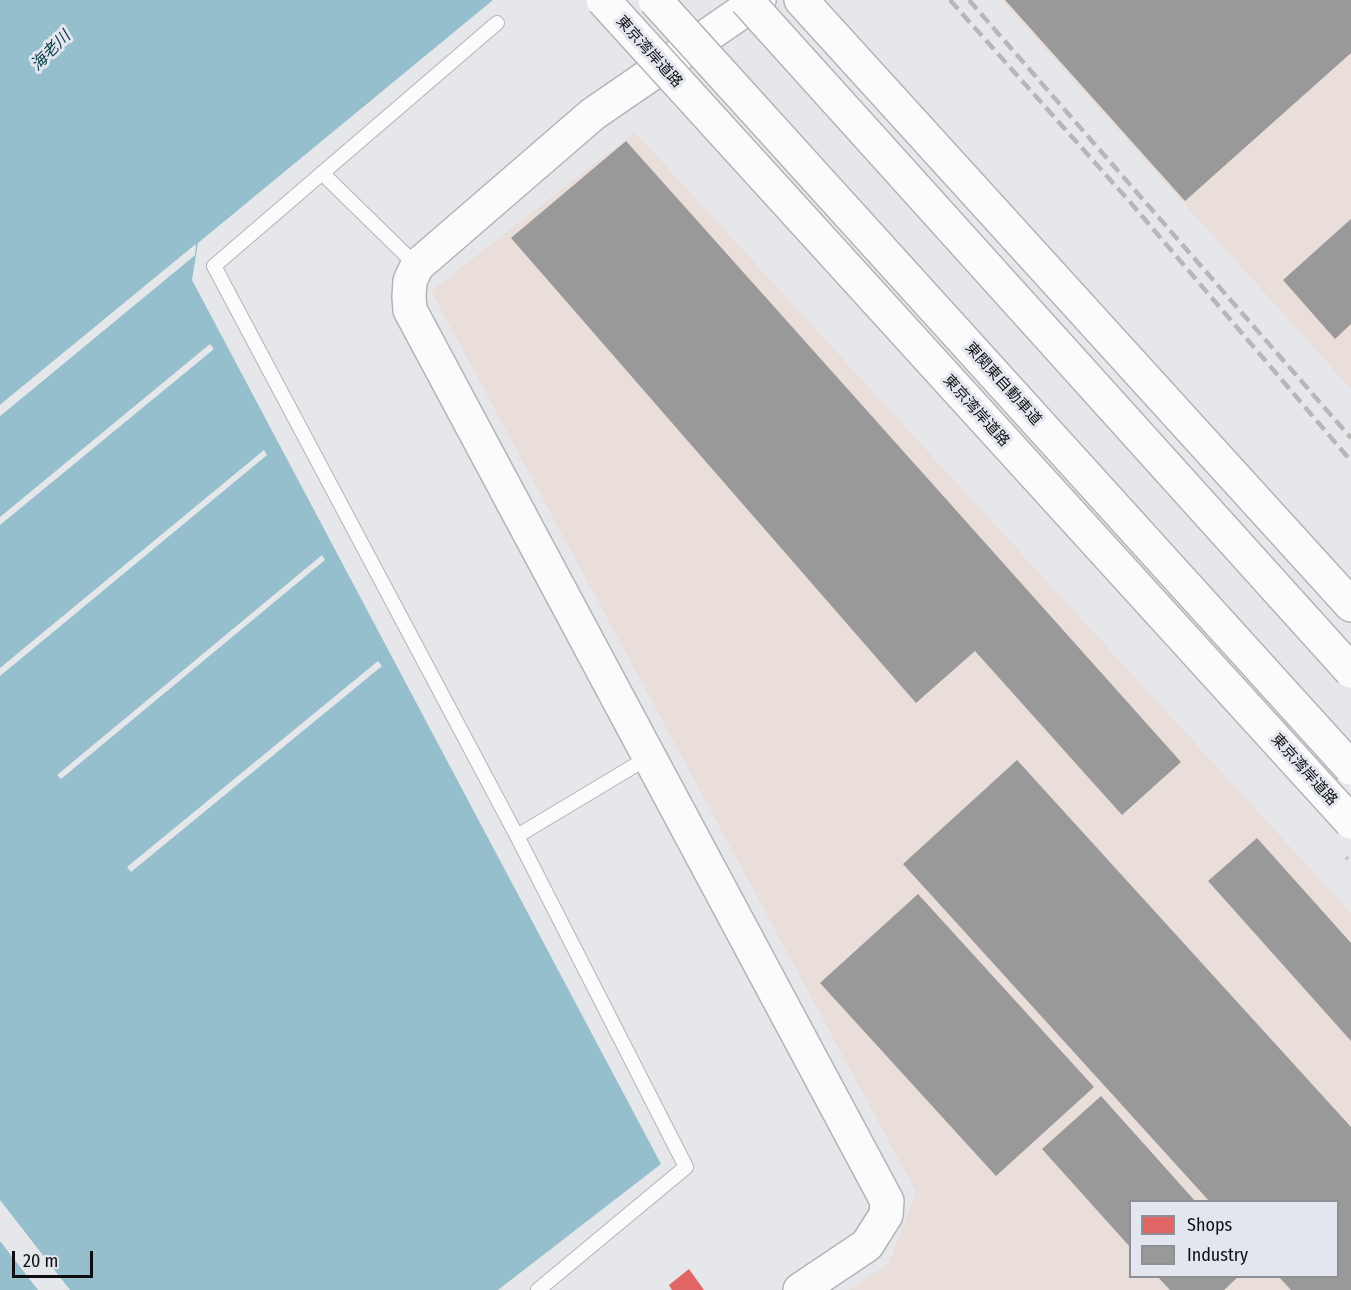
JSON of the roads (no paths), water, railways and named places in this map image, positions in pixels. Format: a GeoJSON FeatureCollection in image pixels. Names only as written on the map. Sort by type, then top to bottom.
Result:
{"type":"FeatureCollection","features":[{"type":"Feature","properties":{"kind":"main road","name":"東京湾岸道路"},"geometry":{"type":"LineString","coordinates":[[603,0],[1351,822]]}},
{"type":"Feature","properties":{"kind":"main road","name":"東関東自動車道"},"geometry":{"type":"LineString","coordinates":[[656,0],[1351,768]]}},
{"type":"Feature","properties":{"kind":"main road"},"geometry":{"type":"LineString","coordinates":[[746,0],[1351,670]]}},
{"type":"Feature","properties":{"kind":"main road"},"geometry":{"type":"LineString","coordinates":[[759,0],[593,114],[417,266],[410,281],[410,310],[887,1202],[886,1215],[867,1245],[800,1290]]}},
{"type":"Feature","properties":{"kind":"main road"},"geometry":{"type":"LineString","coordinates":[[801,0],[1351,605]]}},
{"type":"Feature","properties":{"kind":"lane"},"geometry":{"type":"LineString","coordinates":[[497,23],[213,266],[517,836],[686,1167],[538,1290]]}},
{"type":"Feature","properties":{"kind":"lane"},"geometry":{"type":"LineString","coordinates":[[322,173],[417,266]]}},
{"type":"Feature","properties":{"kind":"lane"},"geometry":{"type":"LineString","coordinates":[[517,836],[650,757]]}},
{"type":"Feature","properties":{"kind":"water","name":"海老川"},"geometry":{"type":"Polygon","coordinates":[[[0,0],[493,0],[198,243],[192,280],[661,1164],[498,1290],[70,1290],[0,1200],[0,416],[195,255],[195,245],[0,405],[0,0]]]}},
{"type":"Feature","properties":{"kind":"water"},"geometry":{"type":"Polygon","coordinates":[[[0,1241],[38,1290],[0,1290],[0,1241]]]}},
{"type":"Feature","properties":{"kind":"railway"},"geometry":{"type":"LineString","coordinates":[[950,0],[1130,202],[1351,461]]}},
{"type":"Feature","properties":{"kind":"railway"},"geometry":{"type":"LineString","coordinates":[[969,0],[1351,438]]}}]}
